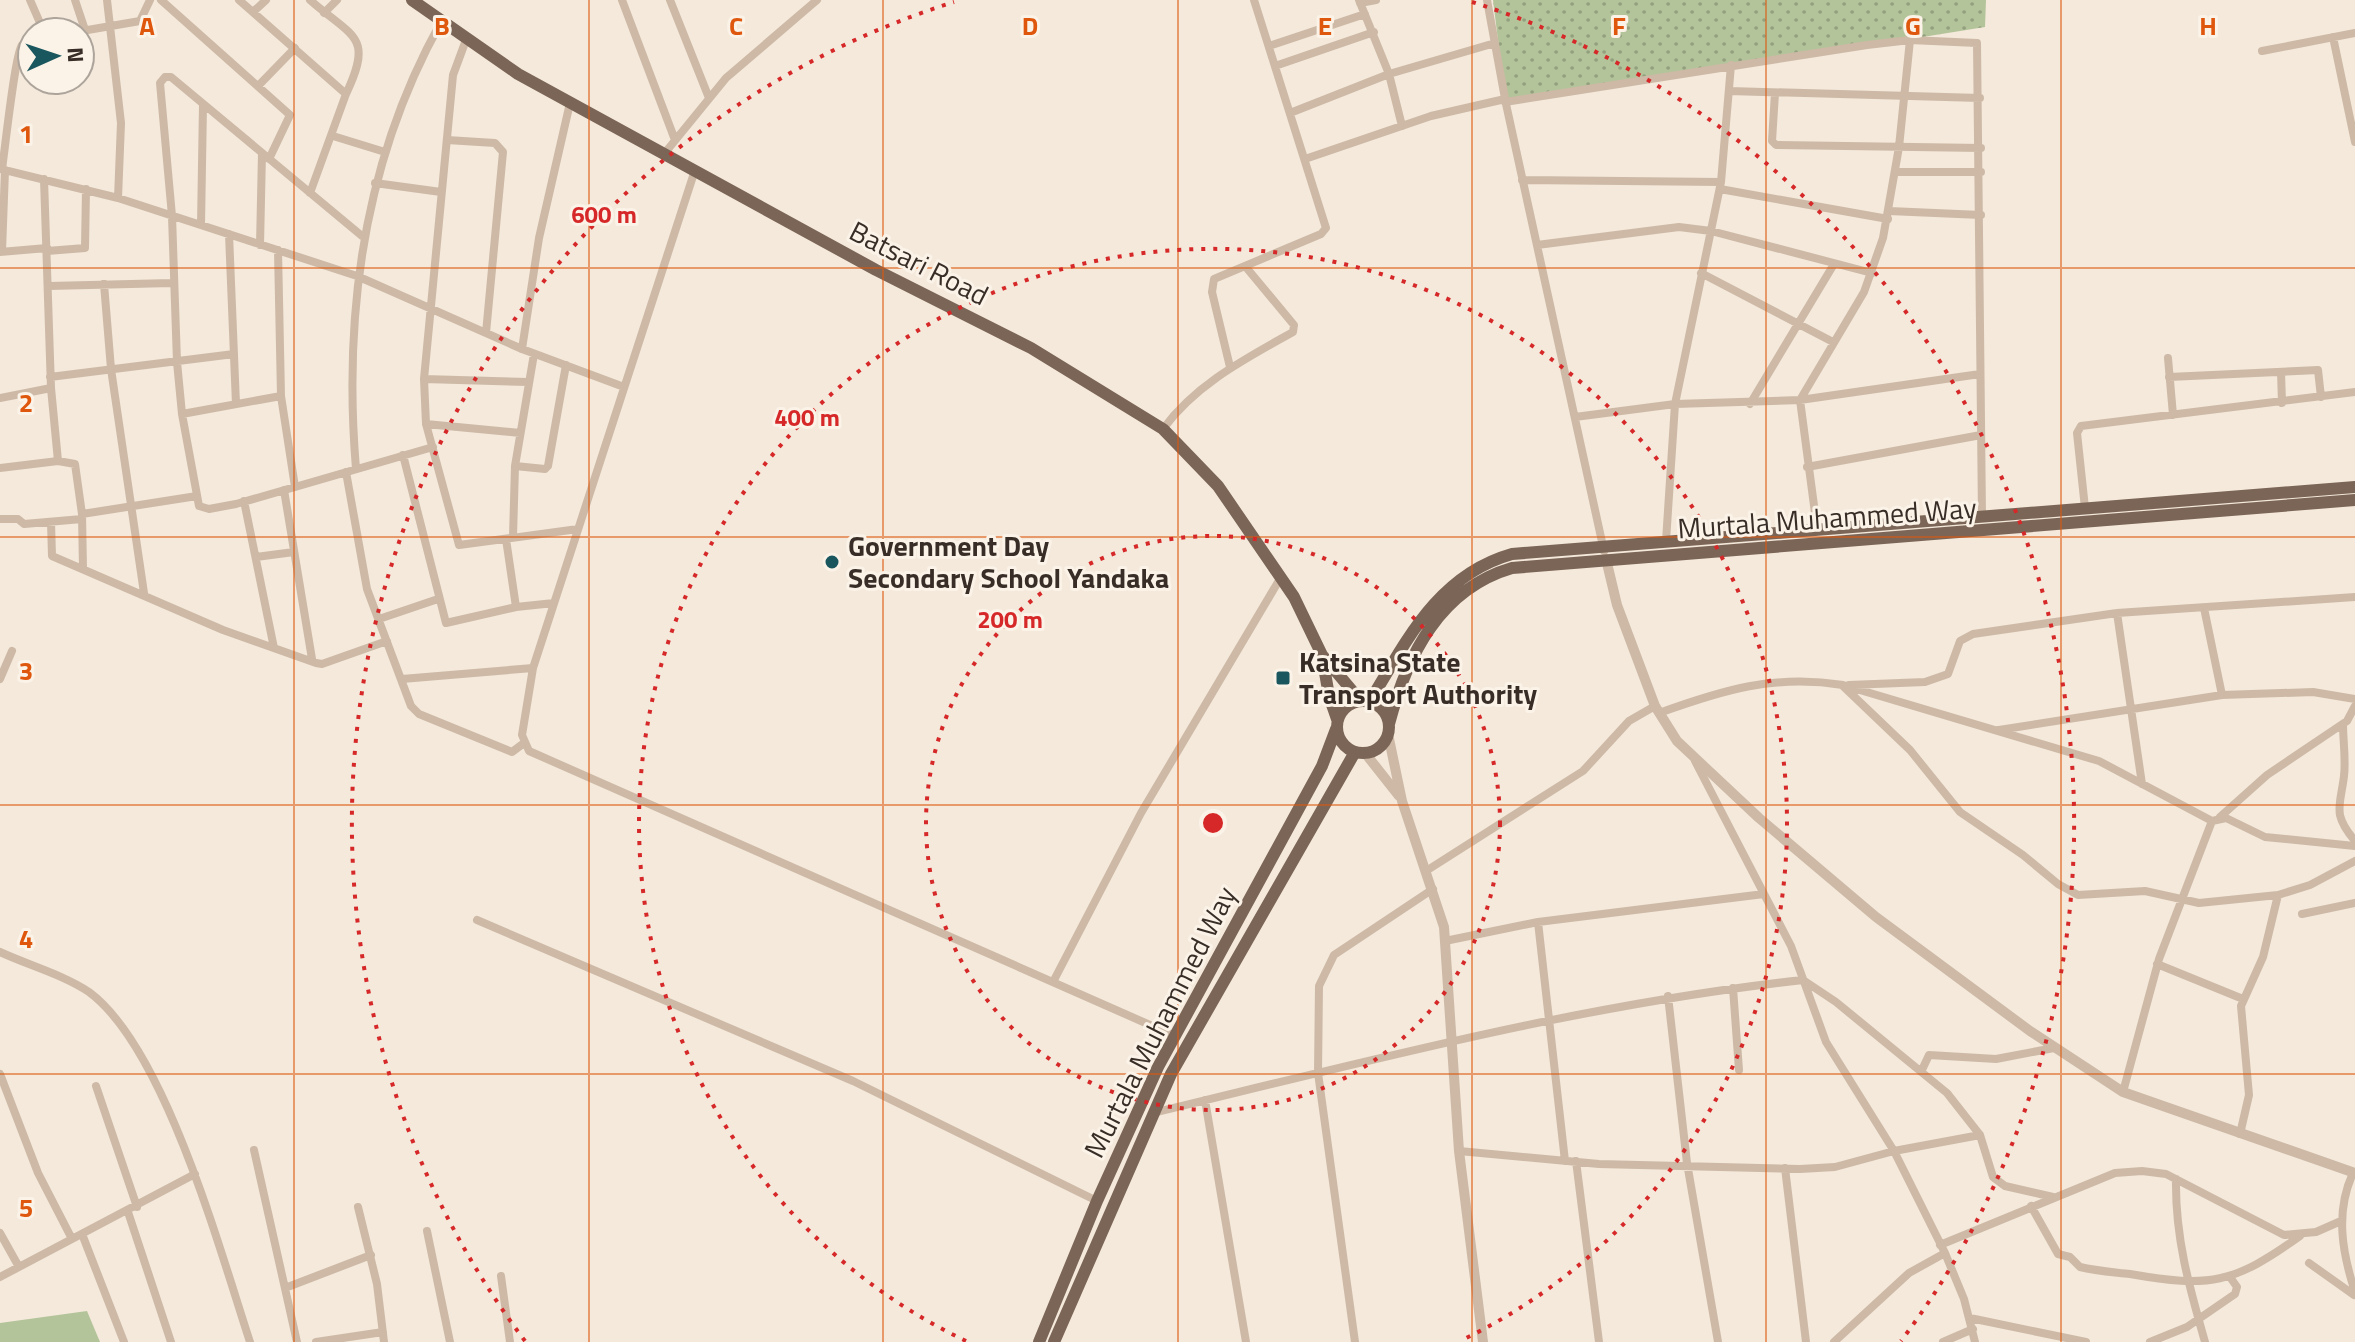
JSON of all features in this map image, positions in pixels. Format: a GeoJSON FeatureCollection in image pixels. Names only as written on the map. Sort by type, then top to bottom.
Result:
{"type":"FeatureCollection","features":[{"type":"Feature","properties":{"kind":"main road","name":"Batsari Road"},"geometry":{"type":"LineString","coordinates":[[412,0],[466,40],[570,103],[876,270],[1031,348],[1163,429],[1218,486],[1281,577],[1322,655]]}},
{"type":"Feature","properties":{"kind":"main road"},"geometry":{"type":"LineString","coordinates":[[1337,724],[1342,710],[1365,701],[1423,615],[1456,582],[1494,560],[1512,554],[2085,508],[2267,500],[2299,491],[2355,487]]}},
{"type":"Feature","properties":{"kind":"main road","name":"Murtala Muhammed Way"},"geometry":{"type":"LineString","coordinates":[[1388,729],[1407,668],[1432,625],[1462,591],[1512,568],[2267,500],[2355,500]]}},
{"type":"Feature","properties":{"kind":"main road"},"geometry":{"type":"LineString","coordinates":[[1322,655],[1365,701],[1386,714],[1388,729],[1383,743],[1360,752],[1339,739],[1322,655]]}},
{"type":"Feature","properties":{"kind":"main road","name":"Murtala Muhammed Way"},"geometry":{"type":"LineString","coordinates":[[1039,1342],[1097,1201],[1175,1036],[1322,766],[1337,724]]}},
{"type":"Feature","properties":{"kind":"main road","name":"Murtala Muhammed Way"},"geometry":{"type":"LineString","coordinates":[[1054,1342],[1179,1060],[1360,752]]}},
{"type":"Feature","properties":{"kind":"street"},"geometry":{"type":"LineString","coordinates":[[107,0],[121,123],[118,198]]}},
{"type":"Feature","properties":{"kind":"street"},"geometry":{"type":"LineString","coordinates":[[96,28],[140,21],[150,0]]}},
{"type":"Feature","properties":{"kind":"street"},"geometry":{"type":"LineString","coordinates":[[161,0],[291,117],[266,156],[260,245]]}},
{"type":"Feature","properties":{"kind":"street"},"geometry":{"type":"LineString","coordinates":[[239,0],[346,94]]}},
{"type":"Feature","properties":{"kind":"street"},"geometry":{"type":"LineString","coordinates":[[253,12],[266,0]]}},
{"type":"Feature","properties":{"kind":"street"},"geometry":{"type":"LineString","coordinates":[[310,0],[357,41],[362,52],[310,193]]}},
{"type":"Feature","properties":{"kind":"street"},"geometry":{"type":"LineString","coordinates":[[324,13],[337,0]]}},
{"type":"Feature","properties":{"kind":"street"},"geometry":{"type":"LineString","coordinates":[[622,0],[675,140]]}},
{"type":"Feature","properties":{"kind":"street"},"geometry":{"type":"LineString","coordinates":[[670,0],[709,98]]}},
{"type":"Feature","properties":{"kind":"street"},"geometry":{"type":"LineString","coordinates":[[664,154],[726,78],[817,0]]}},
{"type":"Feature","properties":{"kind":"street"},"geometry":{"type":"LineString","coordinates":[[1230,367],[1214,279],[1325,232],[1326,222],[1254,0]]}},
{"type":"Feature","properties":{"kind":"street"},"geometry":{"type":"LineString","coordinates":[[1376,0],[1359,2],[1389,74],[1402,126]]}},
{"type":"Feature","properties":{"kind":"street"},"geometry":{"type":"LineString","coordinates":[[1487,0],[1522,180],[1617,605],[1657,710],[1695,760],[1791,946],[1826,1042],[1894,1151],[1943,1249],[1970,1318],[1975,1342]]}},
{"type":"Feature","properties":{"kind":"street"},"geometry":{"type":"LineString","coordinates":[[1269,46],[1365,14]]}},
{"type":"Feature","properties":{"kind":"street"},"geometry":{"type":"LineString","coordinates":[[356,469],[351,413],[357,276],[362,236],[375,183],[413,73],[441,22]]}},
{"type":"Feature","properties":{"kind":"street"},"geometry":{"type":"LineString","coordinates":[[1275,66],[1374,32]]}},
{"type":"Feature","properties":{"kind":"street"},"geometry":{"type":"LineString","coordinates":[[2262,51],[2355,33]]}},
{"type":"Feature","properties":{"kind":"street"},"geometry":{"type":"LineString","coordinates":[[2333,37],[2355,142]]}},
{"type":"Feature","properties":{"kind":"street"},"geometry":{"type":"LineString","coordinates":[[466,40],[453,75],[424,379],[426,424],[459,545],[578,529]]}},
{"type":"Feature","properties":{"kind":"street"},"geometry":{"type":"LineString","coordinates":[[1817,528],[1800,400],[1872,273],[1896,172],[1910,40]]}},
{"type":"Feature","properties":{"kind":"street"},"geometry":{"type":"LineString","coordinates":[[1305,159],[1402,126],[1505,100],[1910,40],[1977,43],[1981,148],[1982,517]]}},
{"type":"Feature","properties":{"kind":"street"},"geometry":{"type":"LineString","coordinates":[[1290,113],[1389,74],[1495,43]]}},
{"type":"Feature","properties":{"kind":"street"},"geometry":{"type":"LineString","coordinates":[[258,86],[295,48]]}},
{"type":"Feature","properties":{"kind":"street"},"geometry":{"type":"LineString","coordinates":[[16,63],[2,169],[1,252],[85,248],[86,189]]}},
{"type":"Feature","properties":{"kind":"street"},"geometry":{"type":"LineString","coordinates":[[1666,541],[1675,404],[1720,186],[1731,65]]}},
{"type":"Feature","properties":{"kind":"street"},"geometry":{"type":"LineString","coordinates":[[362,236],[171,77],[165,77],[160,83],[172,216],[172,283],[182,414],[197,496],[203,509],[244,501],[433,447]]}},
{"type":"Feature","properties":{"kind":"street"},"geometry":{"type":"LineString","coordinates":[[1729,91],[1980,98]]}},
{"type":"Feature","properties":{"kind":"street"},"geometry":{"type":"LineString","coordinates":[[1775,93],[1774,144],[1981,148]]}},
{"type":"Feature","properties":{"kind":"street"},"geometry":{"type":"LineString","coordinates":[[522,349],[542,223],[570,103]]}},
{"type":"Feature","properties":{"kind":"street"},"geometry":{"type":"LineString","coordinates":[[201,225],[203,105]]}},
{"type":"Feature","properties":{"kind":"street"},"geometry":{"type":"LineString","coordinates":[[333,136],[385,152]]}},
{"type":"Feature","properties":{"kind":"street"},"geometry":{"type":"LineString","coordinates":[[447,140],[495,143],[503,152],[486,333]]}},
{"type":"Feature","properties":{"kind":"street"},"geometry":{"type":"LineString","coordinates":[[2,169],[118,198],[357,276],[534,354],[624,387]]}},
{"type":"Feature","properties":{"kind":"street"},"geometry":{"type":"LineString","coordinates":[[695,170],[533,668],[522,735],[524,743],[529,751],[1175,1036]]}},
{"type":"Feature","properties":{"kind":"street"},"geometry":{"type":"LineString","coordinates":[[1896,172],[1981,172]]}},
{"type":"Feature","properties":{"kind":"street"},"geometry":{"type":"LineString","coordinates":[[44,179],[50,377],[58,461]]}},
{"type":"Feature","properties":{"kind":"street"},"geometry":{"type":"LineString","coordinates":[[1522,180],[1720,186],[1888,215],[1981,215]]}},
{"type":"Feature","properties":{"kind":"street"},"geometry":{"type":"LineString","coordinates":[[375,183],[441,192]]}},
{"type":"Feature","properties":{"kind":"street"},"geometry":{"type":"LineString","coordinates":[[1537,245],[1672,227],[1711,231],[1872,273]]}},
{"type":"Feature","properties":{"kind":"street"},"geometry":{"type":"LineString","coordinates":[[229,234],[236,404]]}},
{"type":"Feature","properties":{"kind":"street"},"geometry":{"type":"LineString","coordinates":[[278,250],[281,396],[295,487]]}},
{"type":"Feature","properties":{"kind":"street"},"geometry":{"type":"LineString","coordinates":[[1750,404],[1834,264]]}},
{"type":"Feature","properties":{"kind":"street"},"geometry":{"type":"LineString","coordinates":[[1163,429],[1178,410],[1230,367],[1294,329],[1245,266]]}},
{"type":"Feature","properties":{"kind":"street"},"geometry":{"type":"LineString","coordinates":[[1701,273],[1833,342]]}},
{"type":"Feature","properties":{"kind":"street"},"geometry":{"type":"LineString","coordinates":[[49,286],[172,283]]}},
{"type":"Feature","properties":{"kind":"street"},"geometry":{"type":"LineString","coordinates":[[104,284],[111,369],[144,593]]}},
{"type":"Feature","properties":{"kind":"street"},"geometry":{"type":"LineString","coordinates":[[50,377],[234,354]]}},
{"type":"Feature","properties":{"kind":"street"},"geometry":{"type":"LineString","coordinates":[[516,607],[510,538],[515,466],[534,354]]}},
{"type":"Feature","properties":{"kind":"street"},"geometry":{"type":"LineString","coordinates":[[2168,358],[2173,415]]}},
{"type":"Feature","properties":{"kind":"street"},"geometry":{"type":"LineString","coordinates":[[515,466],[545,469],[548,466],[566,365]]}},
{"type":"Feature","properties":{"kind":"street"},"geometry":{"type":"LineString","coordinates":[[2169,377],[2318,370],[2321,397]]}},
{"type":"Feature","properties":{"kind":"street"},"geometry":{"type":"LineString","coordinates":[[2281,372],[2282,403]]}},
{"type":"Feature","properties":{"kind":"street"},"geometry":{"type":"LineString","coordinates":[[1575,417],[1675,404],[1800,400],[1980,374]]}},
{"type":"Feature","properties":{"kind":"street"},"geometry":{"type":"LineString","coordinates":[[424,379],[528,382]]}},
{"type":"Feature","properties":{"kind":"street"},"geometry":{"type":"LineString","coordinates":[[0,398],[51,388]]}},
{"type":"Feature","properties":{"kind":"street"},"geometry":{"type":"LineString","coordinates":[[2085,508],[2078,428],[2355,392]]}},
{"type":"Feature","properties":{"kind":"street"},"geometry":{"type":"LineString","coordinates":[[182,414],[281,396]]}},
{"type":"Feature","properties":{"kind":"street"},"geometry":{"type":"LineString","coordinates":[[426,424],[520,433]]}},
{"type":"Feature","properties":{"kind":"street"},"geometry":{"type":"LineString","coordinates":[[1807,467],[1981,435]]}},
{"type":"Feature","properties":{"kind":"street"},"geometry":{"type":"LineString","coordinates":[[403,455],[446,623],[516,607],[554,603]]}},
{"type":"Feature","properties":{"kind":"street"},"geometry":{"type":"LineString","coordinates":[[0,468],[70,461],[77,470],[83,569]]}},
{"type":"Feature","properties":{"kind":"street"},"geometry":{"type":"LineString","coordinates":[[346,472],[357,546],[379,619],[415,712],[512,752],[524,743]]}},
{"type":"Feature","properties":{"kind":"street"},"geometry":{"type":"LineString","coordinates":[[284,490],[312,659]]}},
{"type":"Feature","properties":{"kind":"street"},"geometry":{"type":"LineString","coordinates":[[0,519],[18,519],[24,524],[51,522],[197,496]]}},
{"type":"Feature","properties":{"kind":"street"},"geometry":{"type":"LineString","coordinates":[[244,501],[274,648]]}},
{"type":"Feature","properties":{"kind":"street"},"geometry":{"type":"LineString","coordinates":[[51,522],[52,556],[144,593],[223,630],[322,664],[387,641]]}},
{"type":"Feature","properties":{"kind":"street"},"geometry":{"type":"LineString","coordinates":[[256,557],[294,552]]}},
{"type":"Feature","properties":{"kind":"street"},"geometry":{"type":"LineString","coordinates":[[1053,982],[1141,813],[1281,577]]}},
{"type":"Feature","properties":{"kind":"street"},"geometry":{"type":"LineString","coordinates":[[1843,685],[1925,682],[1948,674],[1964,636],[2117,613],[2355,597]]}},
{"type":"Feature","properties":{"kind":"street"},"geometry":{"type":"LineString","coordinates":[[379,619],[438,599]]}},
{"type":"Feature","properties":{"kind":"street"},"geometry":{"type":"LineString","coordinates":[[2204,608],[2222,695]]}},
{"type":"Feature","properties":{"kind":"street"},"geometry":{"type":"LineString","coordinates":[[2117,613],[2142,784]]}},
{"type":"Feature","properties":{"kind":"street"},"geometry":{"type":"LineString","coordinates":[[0,679],[12,651]]}},
{"type":"Feature","properties":{"kind":"street"},"geometry":{"type":"LineString","coordinates":[[402,679],[533,668]]}},
{"type":"Feature","properties":{"kind":"street"},"geometry":{"type":"LineString","coordinates":[[1426,871],[1583,771],[1629,721],[1657,710],[1758,682],[1814,681],[1843,685],[2099,761],[2216,819],[2265,837],[2355,844]]}},
{"type":"Feature","properties":{"kind":"street"},"geometry":{"type":"LineString","coordinates":[[1843,685],[1910,750],[1960,812],[2023,855],[2058,884],[2078,895],[2145,891],[2199,903],[2278,895],[2310,885],[2355,861]]}},
{"type":"Feature","properties":{"kind":"street"},"geometry":{"type":"LineString","coordinates":[[1996,731],[2222,695],[2313,692],[2355,699]]}},
{"type":"Feature","properties":{"kind":"street"},"geometry":{"type":"LineString","coordinates":[[2123,1092],[2157,964],[2216,819],[2267,775],[2343,724],[2355,706]]}},
{"type":"Feature","properties":{"kind":"street"},"geometry":{"type":"LineString","coordinates":[[2343,724],[2344,776],[2337,808],[2340,820],[2355,844]]}},
{"type":"Feature","properties":{"kind":"street"},"geometry":{"type":"LineString","coordinates":[[1388,729],[1402,801],[1433,889],[1445,941],[1459,1151],[1483,1342]]}},
{"type":"Feature","properties":{"kind":"street"},"geometry":{"type":"LineString","coordinates":[[1360,752],[1402,801]]}},
{"type":"Feature","properties":{"kind":"street"},"geometry":{"type":"LineString","coordinates":[[1695,760],[1876,917],[2054,1048],[2123,1092],[2353,1170],[2344,1196],[2341,1221],[2355,1294]]}},
{"type":"Feature","properties":{"kind":"street"},"geometry":{"type":"LineString","coordinates":[[1355,1342],[1318,1073],[1319,986],[1334,955],[1433,889]]}},
{"type":"Feature","properties":{"kind":"street"},"geometry":{"type":"LineString","coordinates":[[1445,941],[1538,922],[1764,894]]}},
{"type":"Feature","properties":{"kind":"street"},"geometry":{"type":"LineString","coordinates":[[2240,1134],[2249,1095],[2241,1014],[2243,999],[2263,957],[2278,895]]}},
{"type":"Feature","properties":{"kind":"street"},"geometry":{"type":"LineString","coordinates":[[2302,914],[2355,903]]}},
{"type":"Feature","properties":{"kind":"street"},"geometry":{"type":"LineString","coordinates":[[477,920],[853,1081],[1097,1201]]}},
{"type":"Feature","properties":{"kind":"street"},"geometry":{"type":"LineString","coordinates":[[1538,922],[1565,1161]]}},
{"type":"Feature","properties":{"kind":"street"},"geometry":{"type":"LineString","coordinates":[[0,952],[87,991],[113,1014],[142,1057],[195,1174],[250,1342]]}},
{"type":"Feature","properties":{"kind":"street"},"geometry":{"type":"LineString","coordinates":[[2157,964],[2243,999]]}},
{"type":"Feature","properties":{"kind":"street"},"geometry":{"type":"LineString","coordinates":[[1153,1113],[1452,1040],[1668,996],[1803,980],[1836,1002],[1947,1093],[1980,1135],[1993,1177],[2005,1186],[2053,1197]]}},
{"type":"Feature","properties":{"kind":"street"},"geometry":{"type":"LineString","coordinates":[[1733,988],[1739,1070]]}},
{"type":"Feature","properties":{"kind":"street"},"geometry":{"type":"LineString","coordinates":[[1668,996],[1687,1163],[1718,1342]]}},
{"type":"Feature","properties":{"kind":"street"},"geometry":{"type":"LineString","coordinates":[[1921,1072],[1929,1055],[1996,1059],[2054,1048]]}},
{"type":"Feature","properties":{"kind":"street"},"geometry":{"type":"LineString","coordinates":[[0,1074],[38,1173],[72,1239]]}},
{"type":"Feature","properties":{"kind":"street"},"geometry":{"type":"LineString","coordinates":[[96,1086],[137,1207]]}},
{"type":"Feature","properties":{"kind":"street"},"geometry":{"type":"LineString","coordinates":[[1205,1100],[1246,1342]]}},
{"type":"Feature","properties":{"kind":"street"},"geometry":{"type":"LineString","coordinates":[[1459,1151],[1565,1161],[1835,1167],[1894,1151],[1980,1135]]}},
{"type":"Feature","properties":{"kind":"street"},"geometry":{"type":"LineString","coordinates":[[254,1150],[297,1342]]}},
{"type":"Feature","properties":{"kind":"street"},"geometry":{"type":"LineString","coordinates":[[1576,1161],[1599,1342]]}},
{"type":"Feature","properties":{"kind":"street"},"geometry":{"type":"LineString","coordinates":[[1785,1168],[1806,1342]]}},
{"type":"Feature","properties":{"kind":"street"},"geometry":{"type":"LineString","coordinates":[[1834,1342],[1909,1273],[1943,1249],[2031,1206],[2115,1173],[2142,1171],[2176,1179],[2265,1227],[2284,1235],[2301,1236]]}},
{"type":"Feature","properties":{"kind":"street"},"geometry":{"type":"LineString","coordinates":[[0,1277],[195,1174]]}},
{"type":"Feature","properties":{"kind":"street"},"geometry":{"type":"LineString","coordinates":[[2176,1179],[2175,1221],[2187,1283],[2205,1342]]}},
{"type":"Feature","properties":{"kind":"street"},"geometry":{"type":"LineString","coordinates":[[2031,1206],[2058,1254],[2070,1257],[2080,1267],[2187,1283],[2230,1277],[2301,1236],[2341,1221]]}},
{"type":"Feature","properties":{"kind":"street"},"geometry":{"type":"LineString","coordinates":[[316,1342],[384,1337],[371,1255],[358,1207]]}},
{"type":"Feature","properties":{"kind":"street"},"geometry":{"type":"LineString","coordinates":[[128,1212],[171,1342]]}},
{"type":"Feature","properties":{"kind":"street"},"geometry":{"type":"LineString","coordinates":[[427,1231],[450,1342]]}},
{"type":"Feature","properties":{"kind":"street"},"geometry":{"type":"LineString","coordinates":[[0,1233],[19,1267]]}},
{"type":"Feature","properties":{"kind":"street"},"geometry":{"type":"LineString","coordinates":[[82,1234],[124,1342]]}},
{"type":"Feature","properties":{"kind":"street"},"geometry":{"type":"LineString","coordinates":[[285,1288],[371,1255]]}},
{"type":"Feature","properties":{"kind":"street"},"geometry":{"type":"LineString","coordinates":[[2309,1263],[2355,1294]]}},
{"type":"Feature","properties":{"kind":"street"},"geometry":{"type":"LineString","coordinates":[[501,1276],[510,1342]]}},
{"type":"Feature","properties":{"kind":"street"},"geometry":{"type":"LineString","coordinates":[[2150,1342],[2199,1320],[2237,1292],[2230,1277]]}},
{"type":"Feature","properties":{"kind":"street"},"geometry":{"type":"LineString","coordinates":[[1970,1318],[2043,1338],[2086,1342]]}},
{"type":"Feature","properties":{"kind":"street"},"geometry":{"type":"LineString","coordinates":[[1943,1342],[1973,1329]]}},
{"type":"Feature","properties":{"kind":"green space"},"geometry":{"type":"Polygon","coordinates":[[[1493,0],[1986,0],[1985,27],[1506,104],[1493,0]]]}},
{"type":"Feature","properties":{"kind":"green space"},"geometry":{"type":"Polygon","coordinates":[[[87,1311],[100,1342],[0,1342],[0,1323],[87,1311]]]}},
{"type":"Feature","properties":{"kind":"place","name":"Government Day Secondary School Yandaka"},"geometry":{"type":"Point","coordinates":[832,562]}},
{"type":"Feature","properties":{"kind":"place","name":"Katsina State Transport Authority"},"geometry":{"type":"Point","coordinates":[1283,678]}}]}
